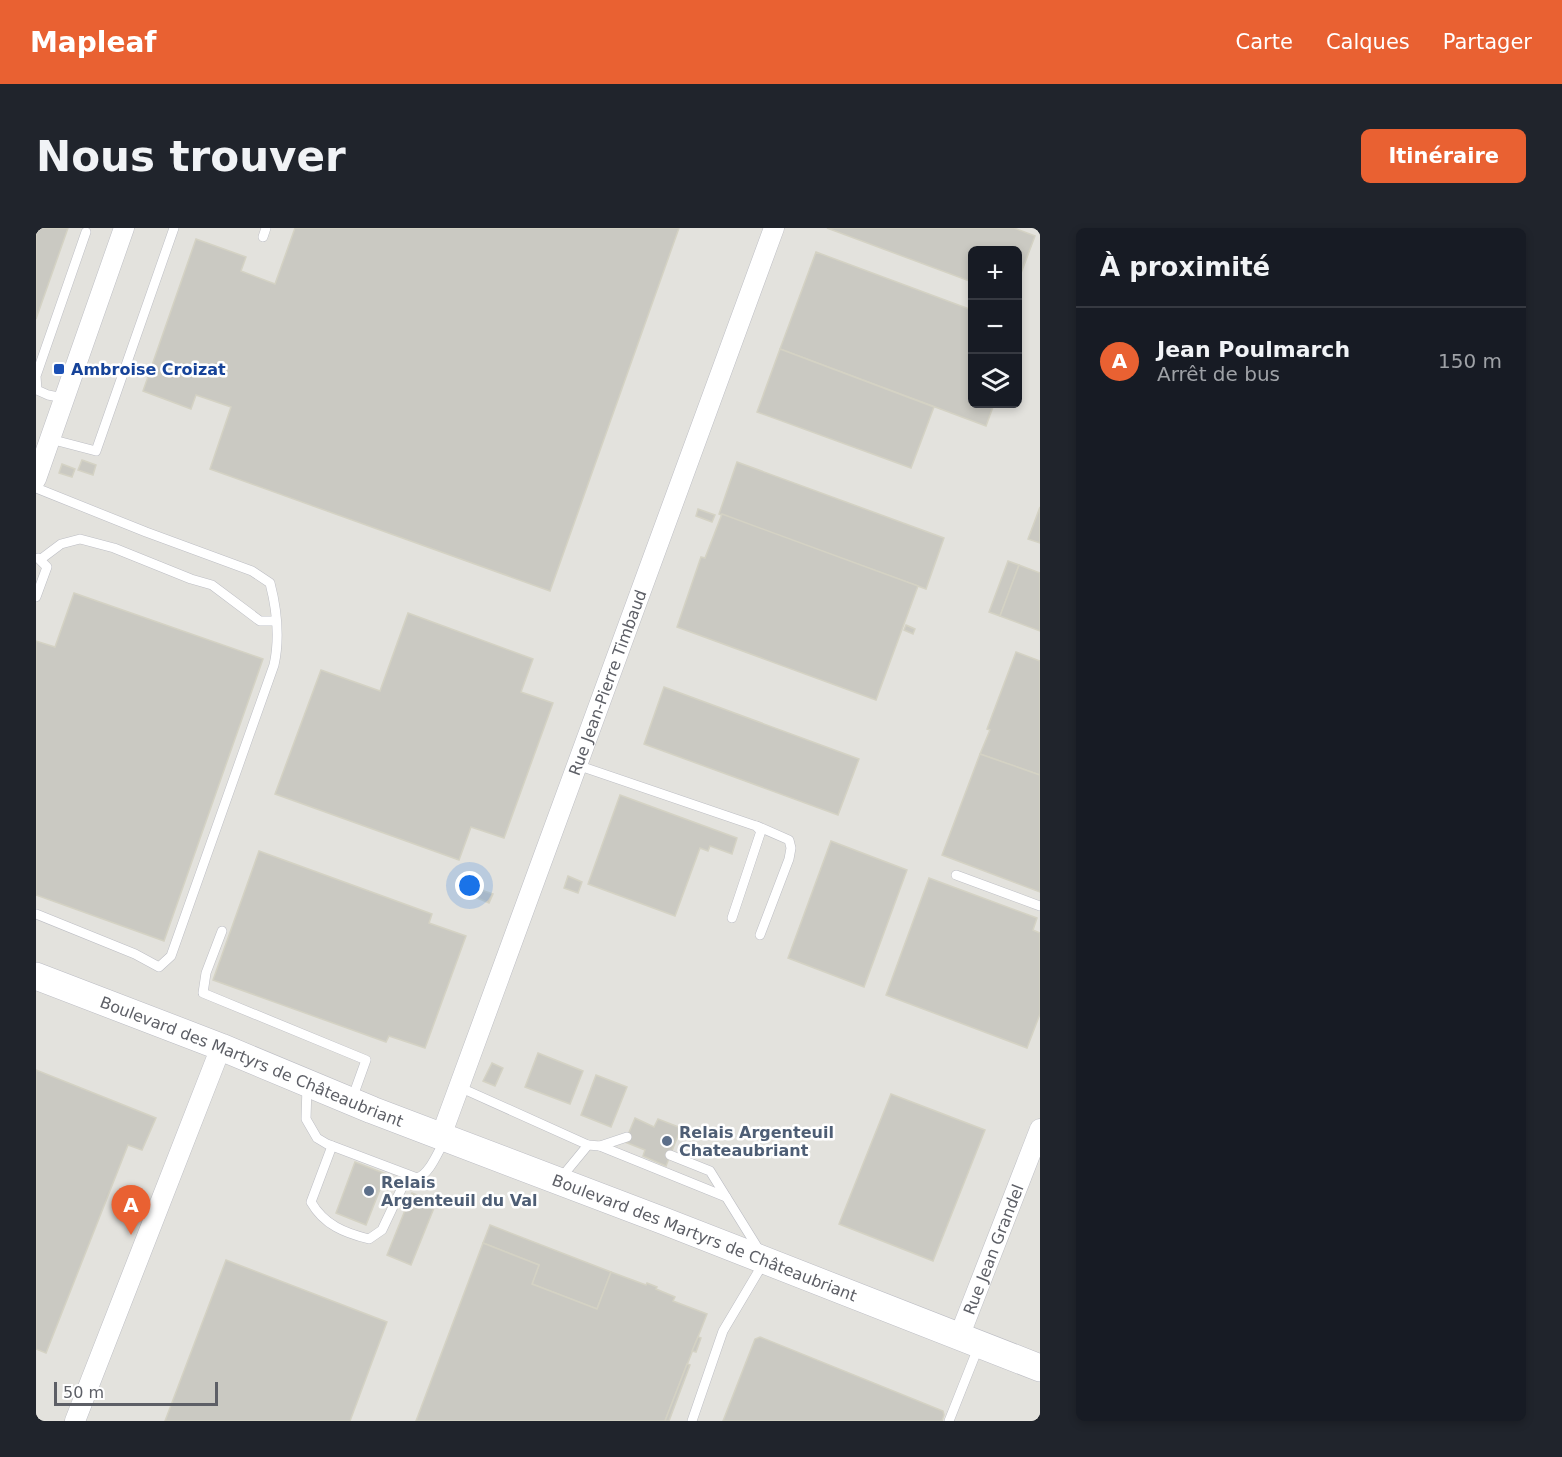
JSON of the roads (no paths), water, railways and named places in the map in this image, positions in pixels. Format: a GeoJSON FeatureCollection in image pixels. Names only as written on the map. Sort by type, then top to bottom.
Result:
{"type":"FeatureCollection","features":[{"type":"Feature","properties":{"kind":"main road","name":"Boulevard des Martyrs de Châteaubriant"},"geometry":{"type":"LineString","coordinates":[[36,976],[221,1047],[351,1101],[1040,1368]]}},
{"type":"Feature","properties":{"kind":"street"},"geometry":{"type":"LineString","coordinates":[[36,479],[124,228]]}},
{"type":"Feature","properties":{"kind":"street","name":"Rue Jean-Pierre Timbaud"},"geometry":{"type":"LineString","coordinates":[[444,1137],[459,1087],[774,228]]}},
{"type":"Feature","properties":{"kind":"street"},"geometry":{"type":"LineString","coordinates":[[75,1421],[221,1047]]}},
{"type":"Feature","properties":{"kind":"street","name":"Rue Jean Grandel"},"geometry":{"type":"LineString","coordinates":[[969,1341],[1040,1129]]}},
{"type":"Feature","properties":{"kind":"lane"},"geometry":{"type":"LineString","coordinates":[[50,439],[96,452],[174,228]]}},
{"type":"Feature","properties":{"kind":"lane"},"geometry":{"type":"LineString","coordinates":[[64,398],[37,390],[36,376],[86,232]]}},
{"type":"Feature","properties":{"kind":"lane"},"geometry":{"type":"LineString","coordinates":[[36,488],[252,571],[270,583],[275,604],[278,647],[274,665],[171,956],[159,967],[135,954],[36,914]]}},
{"type":"Feature","properties":{"kind":"lane"},"geometry":{"type":"LineString","coordinates":[[36,597],[47,567],[38,558],[60,544],[80,539],[103,545],[212,585],[260,621],[275,621]]}},
{"type":"Feature","properties":{"kind":"lane"},"geometry":{"type":"LineString","coordinates":[[577,765],[756,826],[789,840],[791,849],[789,859],[760,935]]}},
{"type":"Feature","properties":{"kind":"lane"},"geometry":{"type":"LineString","coordinates":[[732,918],[761,831],[756,826]]}},
{"type":"Feature","properties":{"kind":"lane"},"geometry":{"type":"LineString","coordinates":[[956,875],[1040,906]]}},
{"type":"Feature","properties":{"kind":"lane"},"geometry":{"type":"LineString","coordinates":[[222,931],[206,973],[203,993],[366,1060],[351,1101]]}},
{"type":"Feature","properties":{"kind":"lane"},"geometry":{"type":"LineString","coordinates":[[307,1083],[306,1119],[317,1138],[332,1146],[417,1178],[422,1177],[444,1137]]}},
{"type":"Feature","properties":{"kind":"lane"},"geometry":{"type":"LineString","coordinates":[[459,1087],[588,1145],[600,1146],[726,1197]]}},
{"type":"Feature","properties":{"kind":"lane"},"geometry":{"type":"LineString","coordinates":[[600,1146],[627,1137]]}},
{"type":"Feature","properties":{"kind":"lane"},"geometry":{"type":"LineString","coordinates":[[559,1180],[588,1145]]}},
{"type":"Feature","properties":{"kind":"lane"},"geometry":{"type":"LineString","coordinates":[[332,1146],[311,1202],[318,1215],[333,1226],[354,1235],[369,1239],[382,1230],[408,1175]]}},
{"type":"Feature","properties":{"kind":"lane"},"geometry":{"type":"LineString","coordinates":[[670,1155],[710,1172],[765,1260],[723,1330],[692,1421]]}},
{"type":"Feature","properties":{"kind":"lane"},"geometry":{"type":"LineString","coordinates":[[949,1421],[969,1341]]}},
{"type":"Feature","properties":{"kind":"place","name":"Ambroise Croizat"},"geometry":{"type":"Point","coordinates":[59,369]}},
{"type":"Feature","properties":{"kind":"place","name":"Relais Argenteuil Chateaubriant"},"geometry":{"type":"Point","coordinates":[667,1141]}},
{"type":"Feature","properties":{"kind":"place","name":"Relais Argenteuil du Val"},"geometry":{"type":"Point","coordinates":[369,1191]}},
{"type":"Feature","properties":{"kind":"place","name":"Jean Poulmarch"},"geometry":{"type":"Point","coordinates":[131,1235]}}]}
